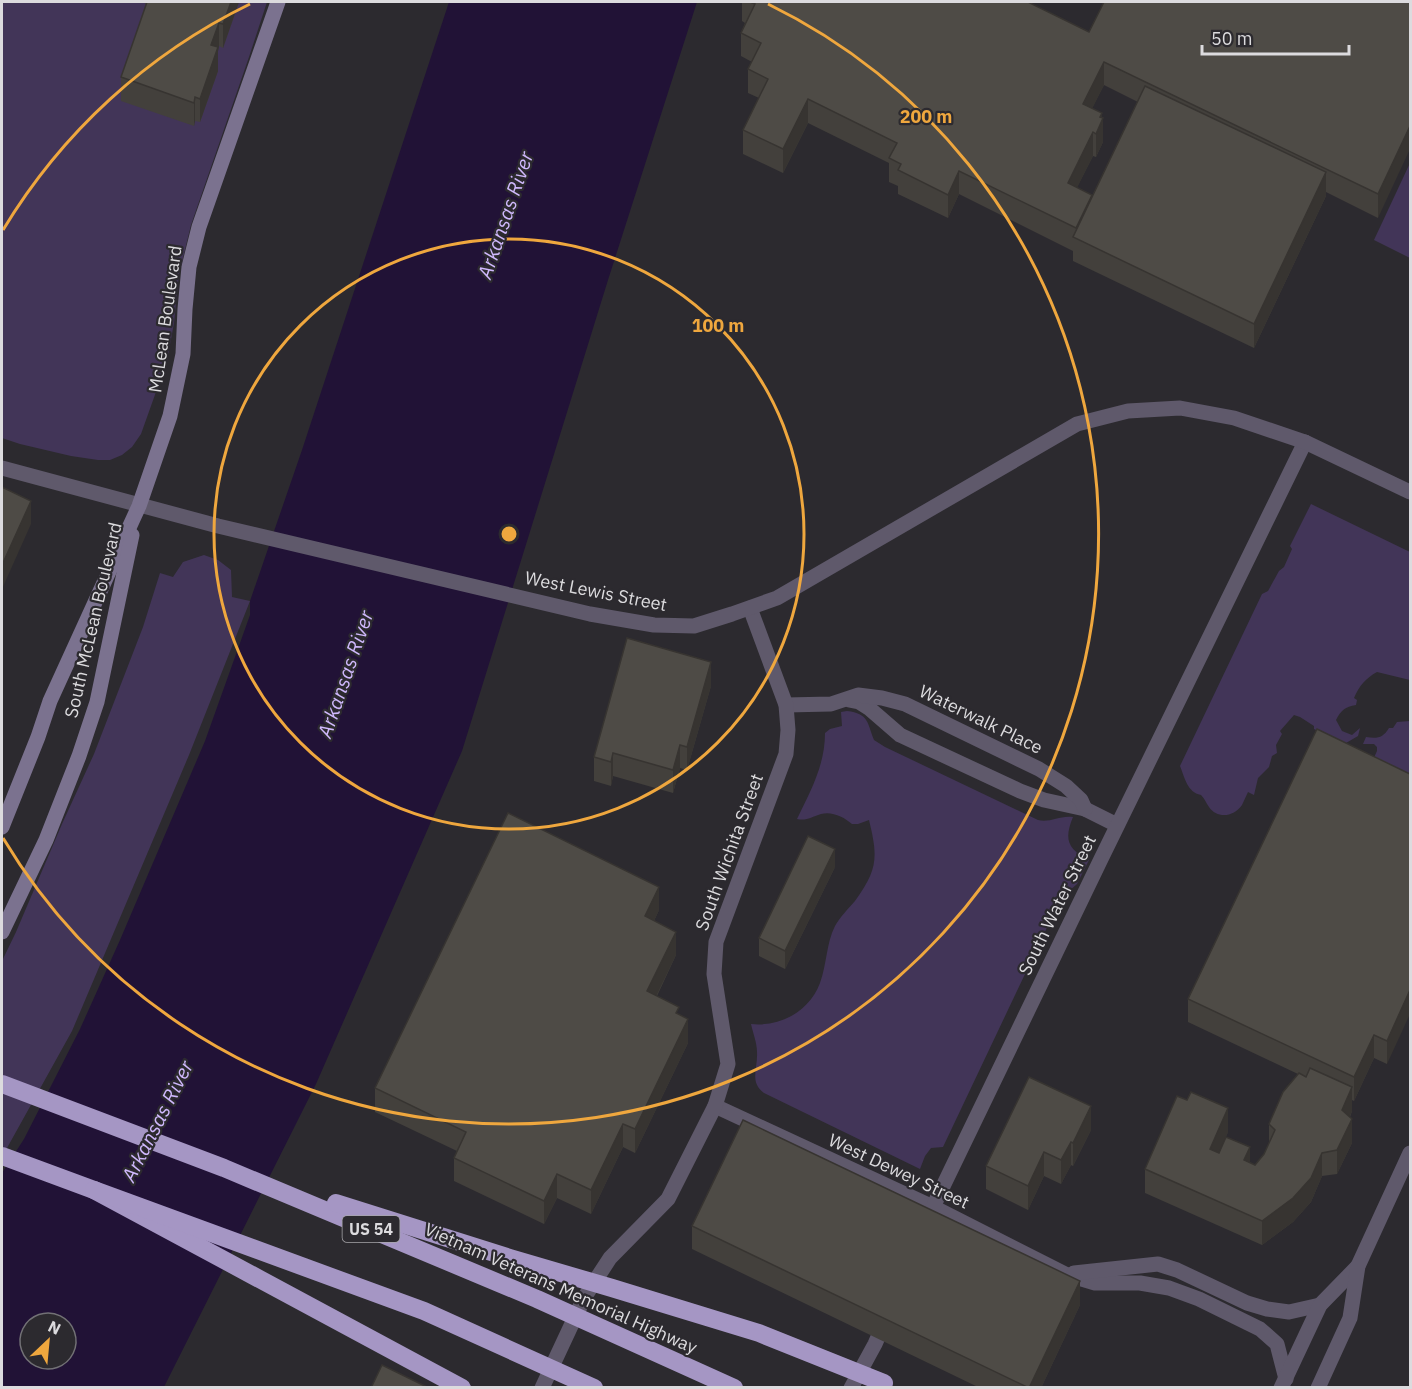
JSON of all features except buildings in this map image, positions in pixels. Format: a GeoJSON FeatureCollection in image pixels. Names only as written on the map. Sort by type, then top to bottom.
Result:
{"type":"FeatureCollection","features":[{"type":"Feature","properties":{"kind":"highway","name":"Vietnam Veterans Memorial Highway"},"geometry":{"type":"LineString","coordinates":[[2,1084],[224,1168],[537,1299],[734,1388]]}},
{"type":"Feature","properties":{"kind":"highway"},"geometry":{"type":"LineString","coordinates":[[2,1156],[424,1311],[594,1388]]}},
{"type":"Feature","properties":{"kind":"highway"},"geometry":{"type":"LineString","coordinates":[[224,1168],[759,1333],[888,1385]]}},
{"type":"Feature","properties":{"kind":"highway"},"geometry":{"type":"LineString","coordinates":[[94,1190],[462,1388]]}},
{"type":"Feature","properties":{"kind":"main road","name":"McLean Boulevard"},"geometry":{"type":"LineString","coordinates":[[139,506],[170,416],[177,386],[183,354],[189,267],[199,227],[278,2]]}},
{"type":"Feature","properties":{"kind":"main road","name":"South McLean Boulevard"},"geometry":{"type":"LineString","coordinates":[[2,827],[50,701],[139,506]]}},
{"type":"Feature","properties":{"kind":"main road","name":"South McLean Boulevard"},"geometry":{"type":"LineString","coordinates":[[2,932],[46,840],[79,756],[97,702],[139,506]]}},
{"type":"Feature","properties":{"kind":"street","name":"West Lewis Street"},"geometry":{"type":"LineString","coordinates":[[2,468],[218,526],[590,614],[654,625],[694,626],[777,598],[1077,424],[1128,411],[1180,408],[1234,418],[1305,442],[1410,492]]}},
{"type":"Feature","properties":{"kind":"street","name":"South Water Street"},"geometry":{"type":"LineString","coordinates":[[916,1248],[933,1207],[1117,825],[1305,442]]}},
{"type":"Feature","properties":{"kind":"street","name":"South Wichita Street"},"geometry":{"type":"LineString","coordinates":[[542,1388],[584,1298],[610,1258],[668,1199],[715,1106],[728,1064],[714,974],[716,942],[786,754],[788,730],[786,705],[750,608]]}},
{"type":"Feature","properties":{"kind":"street","name":"Waterwalk Place"},"geometry":{"type":"LineString","coordinates":[[786,705],[831,704],[858,695],[905,704],[1039,769],[1066,786],[1081,800],[1084,809]]}},
{"type":"Feature","properties":{"kind":"street","name":"Waterwalk Place"},"geometry":{"type":"LineString","coordinates":[[846,699],[864,705],[900,735],[1020,791],[1044,800],[1084,809],[1117,825]]}},
{"type":"Feature","properties":{"kind":"street","name":"West Dewey Street"},"geometry":{"type":"LineString","coordinates":[[715,1106],[933,1207],[1065,1274],[1095,1283],[1140,1282],[1168,1288],[1199,1299],[1260,1329],[1277,1344],[1284,1383]]}},
{"type":"Feature","properties":{"kind":"street"},"geometry":{"type":"LineString","coordinates":[[1318,1388],[1350,1318],[1358,1266],[1410,1153]]}},
{"type":"Feature","properties":{"kind":"street"},"geometry":{"type":"LineString","coordinates":[[1065,1274],[1158,1264],[1178,1270],[1247,1303],[1266,1309],[1289,1312],[1320,1305]]}},
{"type":"Feature","properties":{"kind":"street"},"geometry":{"type":"LineString","coordinates":[[1284,1383],[1320,1305],[1358,1266]]}},
{"type":"Feature","properties":{"kind":"street"},"geometry":{"type":"LineString","coordinates":[[851,1388],[889,1312]]}},
{"type":"Feature","properties":{"kind":"shaded area"},"geometry":{"type":"Polygon","coordinates":[[[2,2],[267,2],[191,225],[179,274],[167,361],[141,434],[132,447],[122,455],[110,460],[71,456],[2,438],[2,2]]]}},
{"type":"Feature","properties":{"kind":"shaded area"},"geometry":{"type":"Polygon","coordinates":[[[1410,163],[1410,258],[1374,240],[1410,163]]]}},
{"type":"Feature","properties":{"kind":"shaded area"},"geometry":{"type":"Polygon","coordinates":[[[1311,504],[1410,552],[1410,680],[1377,672],[1366,680],[1354,698],[1357,700],[1356,705],[1344,710],[1336,720],[1342,731],[1352,735],[1360,728],[1358,736],[1346,743],[1314,729],[1314,726],[1294,715],[1280,731],[1282,734],[1276,745],[1277,753],[1272,756],[1269,767],[1258,778],[1254,795],[1248,792],[1239,809],[1230,814],[1221,815],[1212,811],[1201,795],[1190,788],[1180,766],[1262,594],[1268,591],[1279,571],[1284,567],[1292,549],[1290,546],[1311,504]]]}},
{"type":"Feature","properties":{"kind":"shaded area"},"geometry":{"type":"Polygon","coordinates":[[[204,555],[218,560],[231,570],[232,597],[250,601],[189,755],[72,1031],[2,1157],[2,961],[94,754],[143,627],[160,573],[173,577],[183,562],[204,555]]]}},
{"type":"Feature","properties":{"kind":"shaded area"},"geometry":{"type":"Polygon","coordinates":[[[841,712],[860,714],[866,720],[874,740],[885,747],[1038,820],[1073,817],[1068,837],[1069,843],[1076,852],[1089,860],[1077,884],[1061,898],[943,1147],[931,1148],[920,1169],[764,1093],[759,1089],[755,1080],[757,1049],[751,1024],[783,1020],[801,1010],[809,1002],[820,983],[835,926],[863,890],[872,871],[875,853],[869,820],[852,824],[842,817],[829,813],[797,819],[820,767],[825,733],[842,726],[841,712]]]}},
{"type":"Feature","properties":{"kind":"shaded area"},"geometry":{"type":"Polygon","coordinates":[[[1410,721],[1410,791],[1372,762],[1377,751],[1374,744],[1363,744],[1366,737],[1379,737],[1389,728],[1393,728],[1397,722],[1410,721]]]}},
{"type":"Feature","properties":{"kind":"water","name":"Arkansas River"},"geometry":{"type":"Polygon","coordinates":[[[449,2],[697,2],[462,751],[316,1084],[164,1387],[2,1387],[2,1173],[24,1139],[80,1029],[120,940],[205,741],[250,615],[250,601],[449,2]]]}}]}
